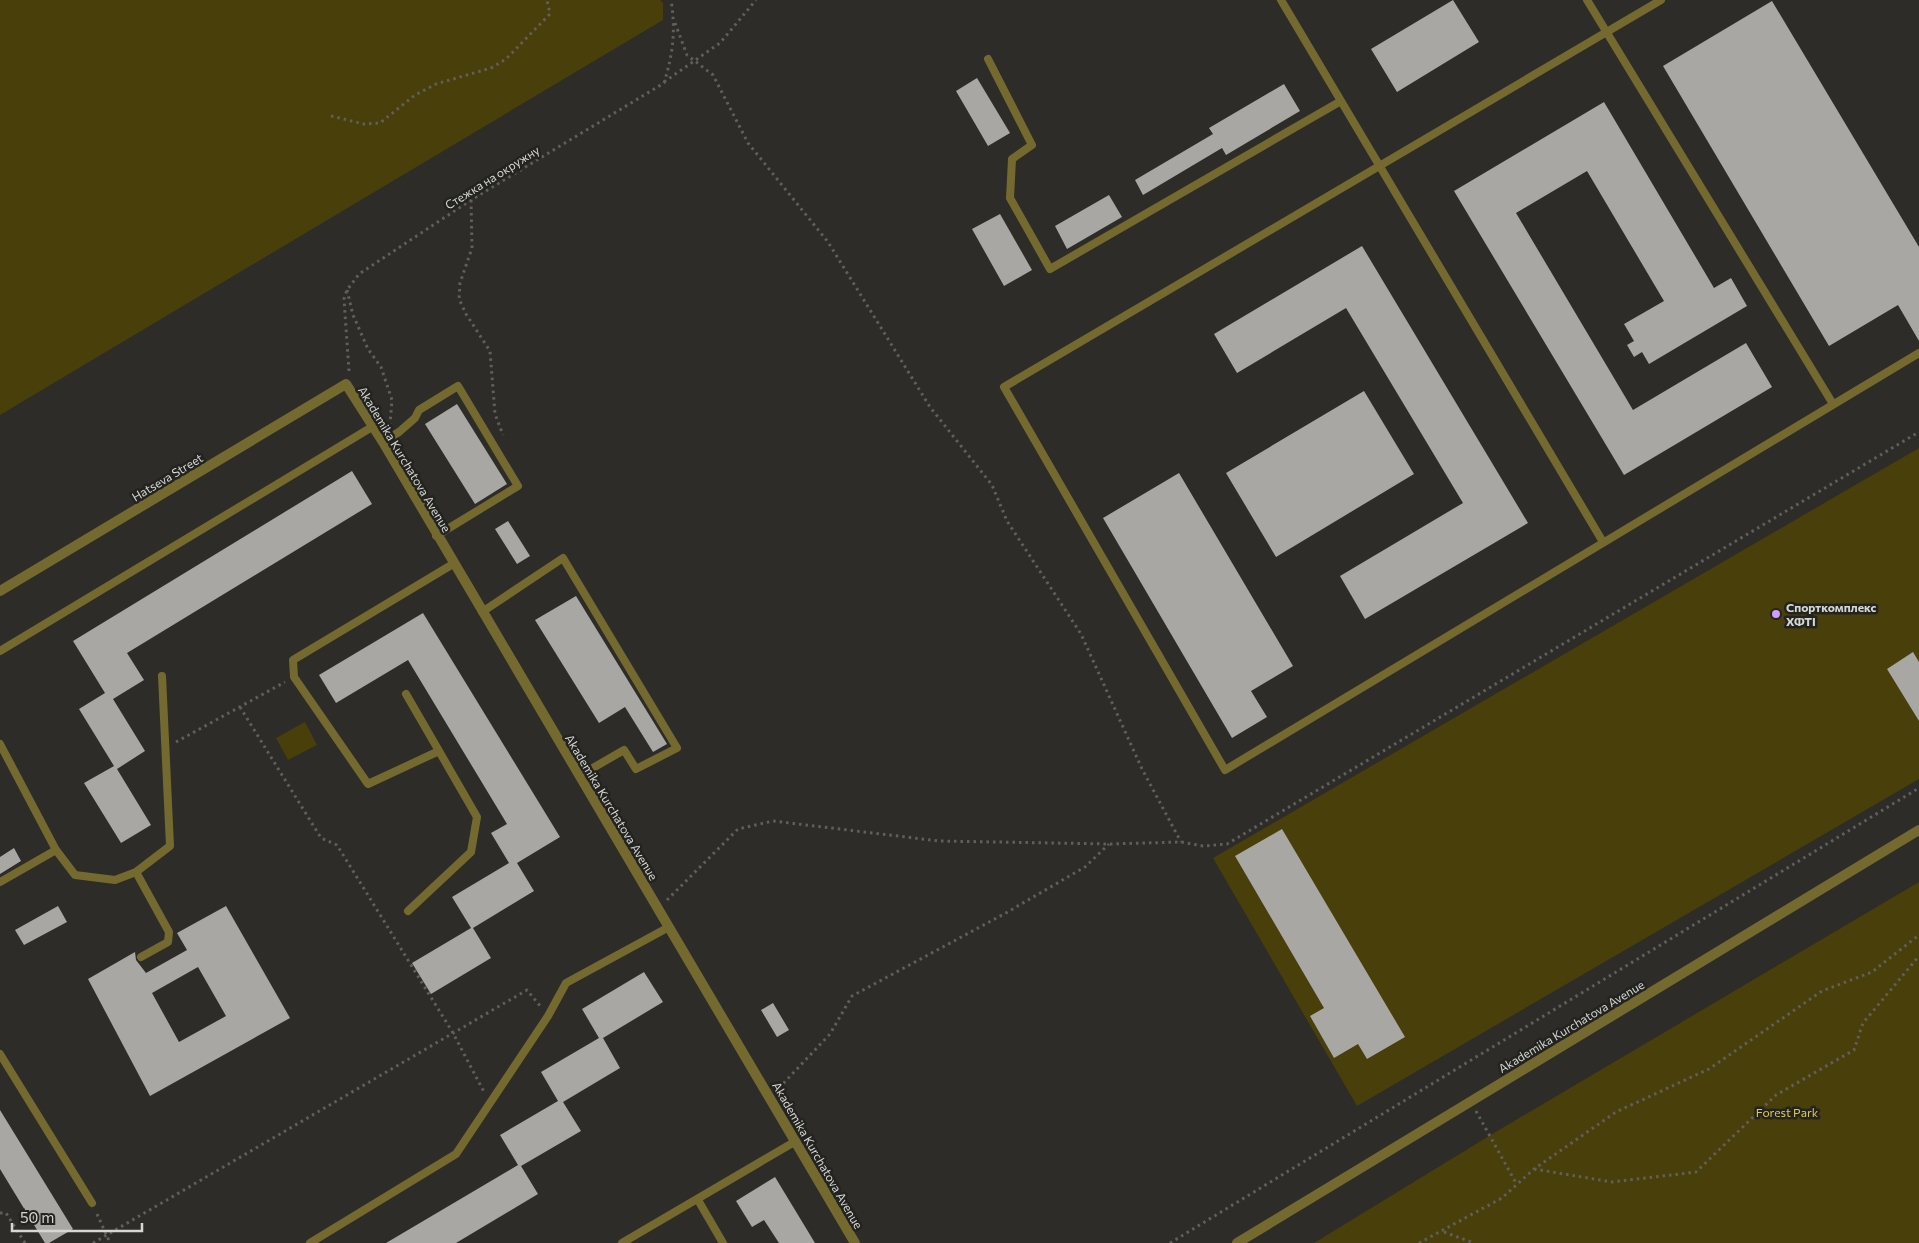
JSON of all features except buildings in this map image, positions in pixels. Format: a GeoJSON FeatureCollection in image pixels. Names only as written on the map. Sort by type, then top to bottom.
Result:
{"type":"FeatureCollection","features":[{"type":"Feature","properties":{"kind":"street","name":"Akademika Kurchatova Avenue"},"geometry":{"type":"LineString","coordinates":[[346,384],[669,926],[855,1243]]}},
{"type":"Feature","properties":{"kind":"street","name":"Hatseva Street"},"geometry":{"type":"LineString","coordinates":[[0,591],[346,384]]}},
{"type":"Feature","properties":{"kind":"street","name":"Akademika Kurchatova Avenue"},"geometry":{"type":"LineString","coordinates":[[1237,1243],[1919,830]]}},
{"type":"Feature","properties":{"kind":"lane"},"geometry":{"type":"LineString","coordinates":[[1281,0],[1603,542]]}},
{"type":"Feature","properties":{"kind":"lane"},"geometry":{"type":"LineString","coordinates":[[1587,0],[1833,404]]}},
{"type":"Feature","properties":{"kind":"lane"},"geometry":{"type":"LineString","coordinates":[[1661,0],[1004,387],[1225,770],[1919,353]]}},
{"type":"Feature","properties":{"kind":"lane"},"geometry":{"type":"LineString","coordinates":[[988,59],[1032,145],[1012,159],[1010,198],[1050,269],[1340,101]]}},
{"type":"Feature","properties":{"kind":"lane"},"geometry":{"type":"LineString","coordinates":[[382,442],[415,418],[419,410],[458,386],[518,486],[436,536]]}},
{"type":"Feature","properties":{"kind":"lane"},"geometry":{"type":"LineString","coordinates":[[0,651],[372,427]]}},
{"type":"Feature","properties":{"kind":"lane"},"geometry":{"type":"LineString","coordinates":[[482,612],[563,558],[677,748],[636,769],[624,750],[579,776]]}},
{"type":"Feature","properties":{"kind":"lane"},"geometry":{"type":"LineString","coordinates":[[439,751],[368,784],[294,677],[293,660],[453,564]]}},
{"type":"Feature","properties":{"kind":"lane"},"geometry":{"type":"LineString","coordinates":[[1,750],[56,850],[75,875],[115,880],[136,872],[170,846],[162,676]]}},
{"type":"Feature","properties":{"kind":"lane"},"geometry":{"type":"LineString","coordinates":[[406,694],[477,817],[471,852],[408,911]]}},
{"type":"Feature","properties":{"kind":"lane"},"geometry":{"type":"LineString","coordinates":[[0,882],[56,850]]}},
{"type":"Feature","properties":{"kind":"lane"},"geometry":{"type":"LineString","coordinates":[[136,872],[169,932],[168,942],[141,957]]}},
{"type":"Feature","properties":{"kind":"lane"},"geometry":{"type":"LineString","coordinates":[[310,1243],[456,1154],[548,1016],[566,983],[669,926]]}},
{"type":"Feature","properties":{"kind":"lane"},"geometry":{"type":"LineString","coordinates":[[0,1054],[92,1203]]}},
{"type":"Feature","properties":{"kind":"lane"},"geometry":{"type":"LineString","coordinates":[[622,1243],[796,1141]]}},
{"type":"Feature","properties":{"kind":"lane"},"geometry":{"type":"LineString","coordinates":[[698,1200],[723,1243]]}},
{"type":"Feature","properties":{"kind":"path"},"geometry":{"type":"LineString","coordinates":[[332,116],[364,124],[380,123],[415,95],[436,84],[491,68],[506,59],[550,14],[547,0]]}},
{"type":"Feature","properties":{"kind":"path"},"geometry":{"type":"LineString","coordinates":[[671,0],[675,23],[687,55],[713,75],[748,143],[828,242],[930,407],[992,485],[1007,521],[1081,634],[1142,769],[1181,842]]}},
{"type":"Feature","properties":{"kind":"path","name":"Стежка на окружну"},"geometry":{"type":"LineString","coordinates":[[347,290],[359,274],[371,264],[471,200],[664,83],[720,43],[756,0]]}},
{"type":"Feature","properties":{"kind":"path"},"geometry":{"type":"LineString","coordinates":[[664,83],[672,56],[675,23]]}},
{"type":"Feature","properties":{"kind":"path"},"geometry":{"type":"LineString","coordinates":[[471,200],[472,248],[460,283],[459,299],[466,314],[490,350],[495,414],[504,437]]}},
{"type":"Feature","properties":{"kind":"path"},"geometry":{"type":"LineString","coordinates":[[346,384],[350,368],[344,300],[347,290]]}},
{"type":"Feature","properties":{"kind":"path"},"geometry":{"type":"LineString","coordinates":[[347,290],[353,315],[368,349],[381,367],[392,400],[390,425],[382,442]]}},
{"type":"Feature","properties":{"kind":"path"},"geometry":{"type":"LineString","coordinates":[[165,748],[294,677]]}},
{"type":"Feature","properties":{"kind":"path"},"geometry":{"type":"LineString","coordinates":[[240,707],[321,838],[336,846],[453,1033],[490,1103]]}},
{"type":"Feature","properties":{"kind":"path"},"geometry":{"type":"LineString","coordinates":[[1170,1243],[1919,788]]}},
{"type":"Feature","properties":{"kind":"path"},"geometry":{"type":"LineString","coordinates":[[770,1098],[830,1034],[852,996],[901,971],[1065,879],[1085,867],[1109,844]]}},
{"type":"Feature","properties":{"kind":"path"},"geometry":{"type":"LineString","coordinates":[[1419,1243],[1443,1232],[1502,1198],[1516,1183],[1534,1169],[1616,1112],[1709,1069],[1822,991],[1872,972],[1919,935]]}},
{"type":"Feature","properties":{"kind":"path"},"geometry":{"type":"LineString","coordinates":[[1534,1169],[1612,1182],[1696,1172],[1776,1095],[1854,1050],[1863,1023],[1919,956]]}},
{"type":"Feature","properties":{"kind":"path"},"geometry":{"type":"LineString","coordinates":[[93,1243],[527,990],[548,1016]]}},
{"type":"Feature","properties":{"kind":"path"},"geometry":{"type":"LineString","coordinates":[[1470,1102],[1516,1183]]}},
{"type":"Feature","properties":{"kind":"path"},"geometry":{"type":"LineString","coordinates":[[92,1203],[105,1236],[110,1243]]}},
{"type":"Feature","properties":{"kind":"path"},"geometry":{"type":"LineString","coordinates":[[0,1213],[6,1213],[25,1243]]}},
{"type":"Feature","properties":{"kind":"path"},"geometry":{"type":"LineString","coordinates":[[1443,1232],[1474,1243]]}},
{"type":"Feature","properties":{"kind":"green space"},"geometry":{"type":"Polygon","coordinates":[[[0,0],[660,0],[663,3],[663,20],[0,415],[0,0]]]}},
{"type":"Feature","properties":{"kind":"green space","name":"Спорткомплекс ХФТІ"},"geometry":{"type":"Polygon","coordinates":[[[1919,448],[1919,779],[1357,1106],[1213,858],[1919,448]]]}},
{"type":"Feature","properties":{"kind":"green space"},"geometry":{"type":"Polygon","coordinates":[[[305,722],[317,745],[288,760],[276,738],[305,722]]]}},
{"type":"Feature","properties":{"kind":"green space","name":"Forest Park"},"geometry":{"type":"Polygon","coordinates":[[[1919,882],[1919,1243],[1314,1243],[1494,1133],[1919,882]]]}},
{"type":"Feature","properties":{"kind":"place","name":"Спорткомплекс ХФТІ"},"geometry":{"type":"Point","coordinates":[1776,614]}}]}
